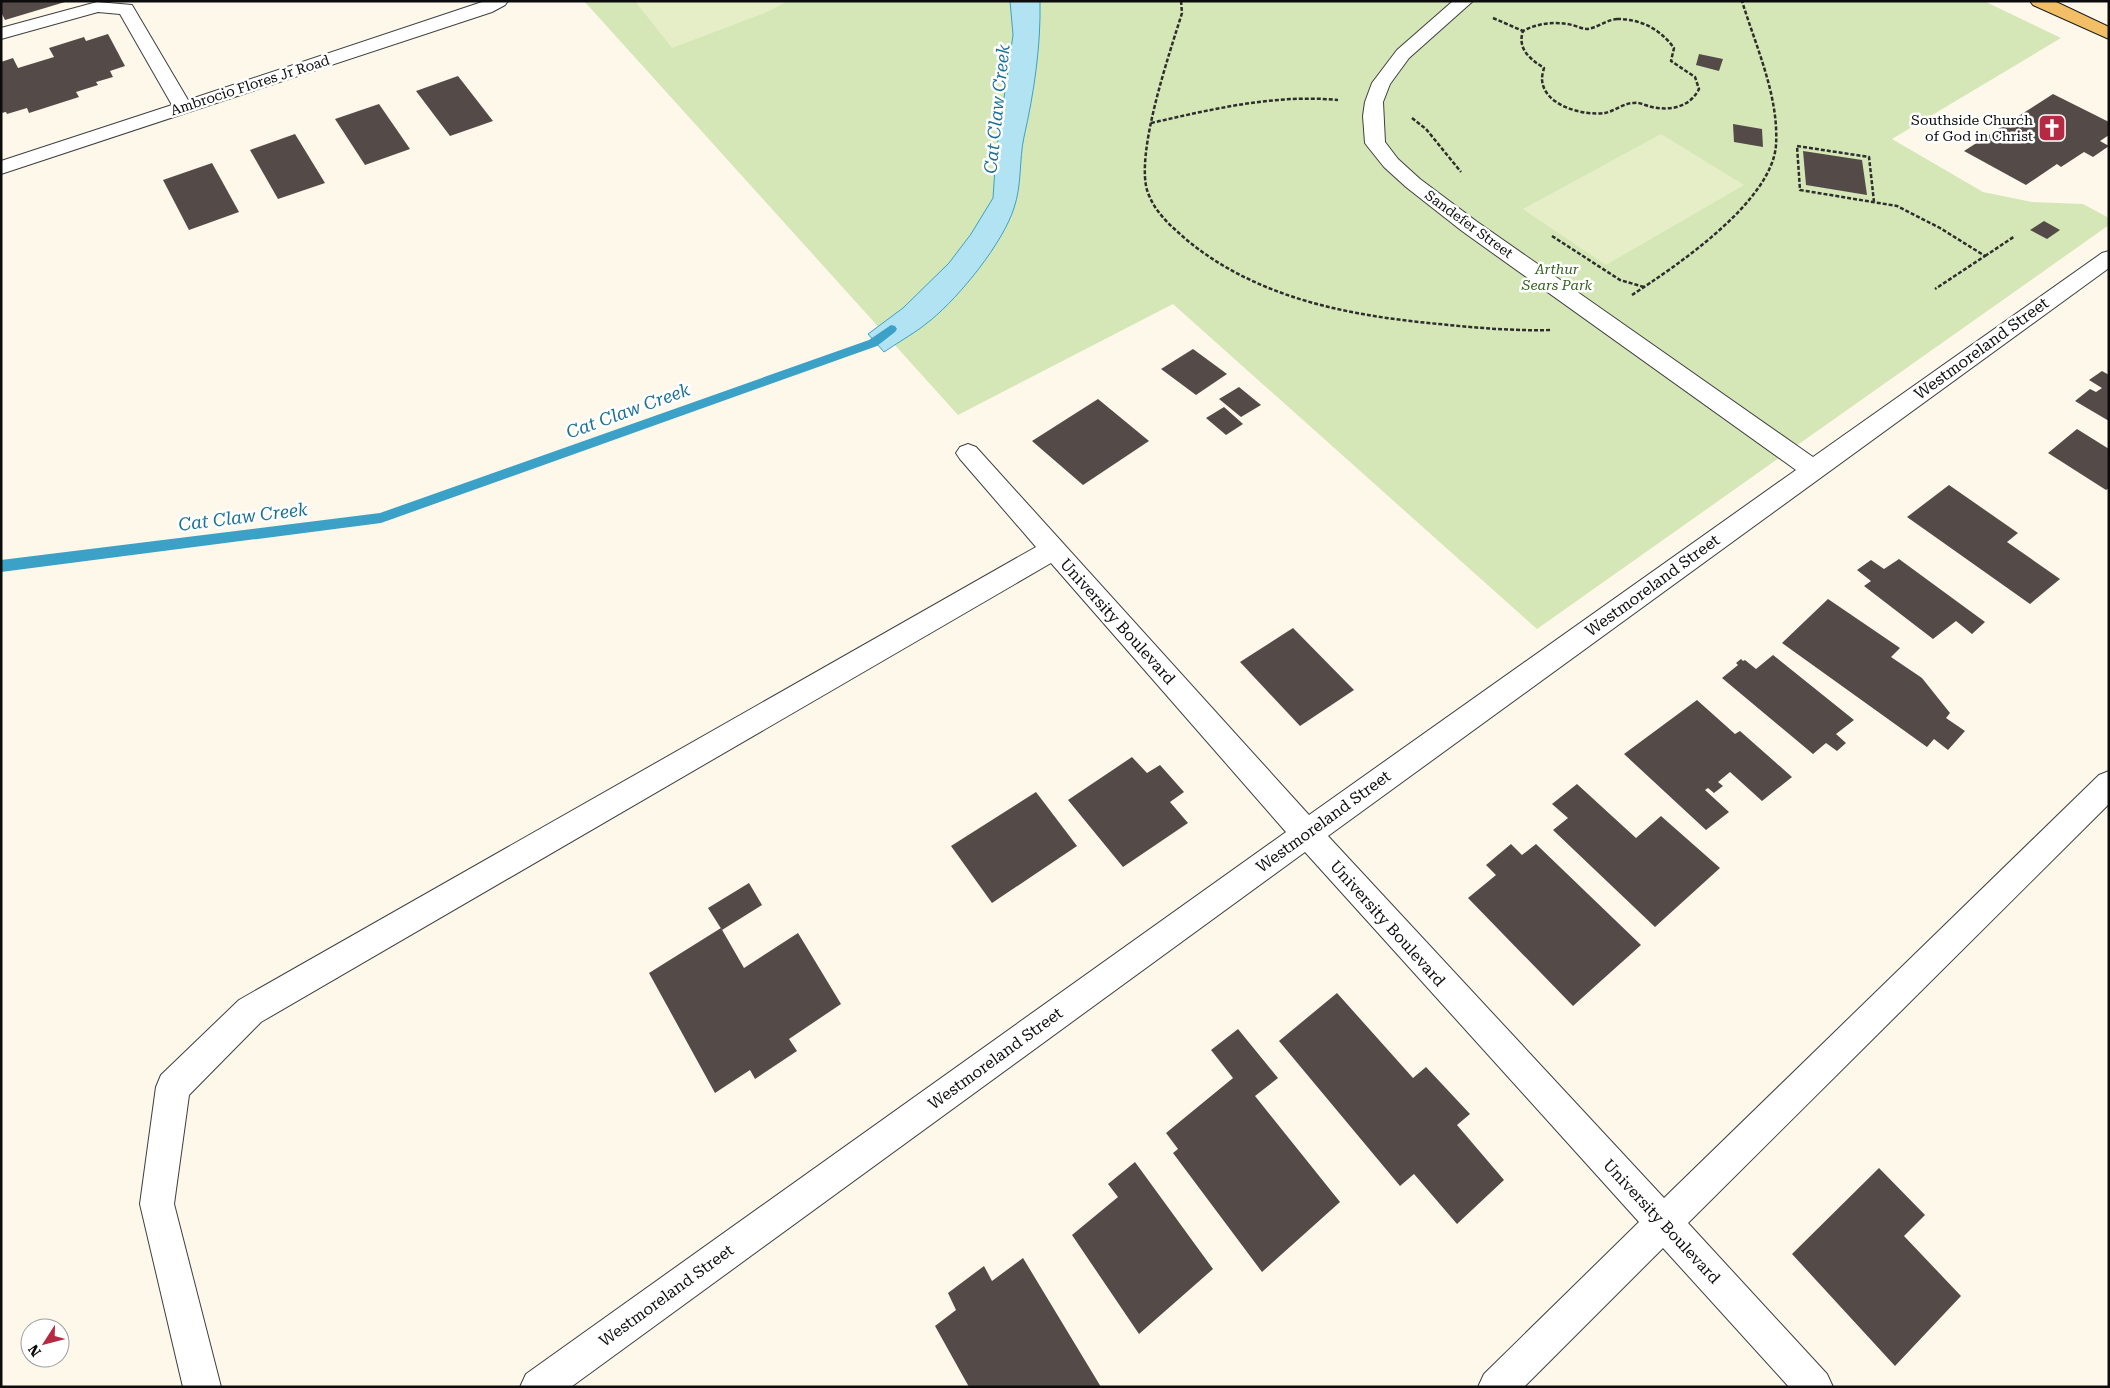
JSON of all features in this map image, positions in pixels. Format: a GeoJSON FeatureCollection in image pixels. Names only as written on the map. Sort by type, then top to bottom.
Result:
{"type":"FeatureCollection","features":[{"type":"Feature","properties":{"kind":"main road"},"geometry":{"type":"LineString","coordinates":[[2039,1],[2109,34]]}},
{"type":"Feature","properties":{"kind":"street","name":"Ambrocio Flores Jr Road"},"geometry":{"type":"LineString","coordinates":[[1,168],[486,8],[498,1]]}},
{"type":"Feature","properties":{"kind":"street","name":"Sandefer Street"},"geometry":{"type":"LineString","coordinates":[[1462,3],[1403,54],[1381,83],[1374,108],[1375,143],[1391,163],[1413,183],[1478,232],[1814,470]]}},
{"type":"Feature","properties":{"kind":"street"},"geometry":{"type":"LineString","coordinates":[[1,34],[97,7],[126,9],[183,108]]}},
{"type":"Feature","properties":{"kind":"street","name":"Westmoreland Street"},"geometry":{"type":"LineString","coordinates":[[539,1387],[1306,833],[1814,470],[2006,329],[2109,258]]}},
{"type":"Feature","properties":{"kind":"street","name":"University Boulevard"},"geometry":{"type":"LineString","coordinates":[[968,453],[1306,833],[1814,1387]]}},
{"type":"Feature","properties":{"kind":"street"},"geometry":{"type":"LineString","coordinates":[[202,1387],[157,1204],[173,1088],[250,1011],[1054,549]]}},
{"type":"Feature","properties":{"kind":"street"},"geometry":{"type":"LineString","coordinates":[[1497,1387],[1662,1222],[2109,784]]}},
{"type":"Feature","properties":{"kind":"path"},"geometry":{"type":"LineString","coordinates":[[1462,3],[1523,31],[1540,24],[1549,23],[1567,24],[1587,29],[1607,20],[1638,21],[1665,36],[1674,48],[1671,60],[1695,77],[1699,89],[1691,102],[1675,108],[1655,108],[1633,102],[1613,112],[1601,113],[1570,108],[1552,99],[1546,92],[1541,81],[1544,68],[1526,54],[1520,42],[1523,31]]}},
{"type":"Feature","properties":{"kind":"path"},"geometry":{"type":"LineString","coordinates":[[1151,123],[1258,102],[1328,98],[1412,118],[1424,125],[1449,160],[1466,177]]}},
{"type":"Feature","properties":{"kind":"path"},"geometry":{"type":"LineString","coordinates":[[1874,202],[1869,157],[1797,146],[1800,190],[1897,206],[1920,216],[1985,256]]}},
{"type":"Feature","properties":{"kind":"path"},"geometry":{"type":"LineString","coordinates":[[1548,234],[1620,280],[1645,287]]}},
{"type":"Feature","properties":{"kind":"path"},"geometry":{"type":"LineString","coordinates":[[1935,289],[2016,236]]}},
{"type":"Feature","properties":{"kind":"green space","name":"Arthur Sears Park"},"geometry":{"type":"Polygon","coordinates":[[[584,1],[1984,1],[2061,38],[1892,139],[1983,192],[2032,202],[2083,204],[2109,218],[2109,225],[1537,629],[1173,304],[958,415],[584,1]]]}},
{"type":"Feature","properties":{"kind":"green space"},"geometry":{"type":"Polygon","coordinates":[[[635,1],[788,1],[767,12],[672,48],[635,1]]]}},
{"type":"Feature","properties":{"kind":"green space"},"geometry":{"type":"Polygon","coordinates":[[[1661,134],[1744,185],[1606,265],[1523,209],[1661,134]]]}},
{"type":"Feature","properties":{"kind":"water"},"geometry":{"type":"Polygon","coordinates":[[[1010,1],[1040,1],[1036,69],[1022,146],[1017,199],[1014,208],[991,252],[955,297],[926,324],[884,352],[868,334],[903,308],[949,263],[971,234],[993,198],[996,154],[1013,35],[1010,1]]]}},
{"type":"Feature","properties":{"kind":"building"},"geometry":{"type":"Polygon","coordinates":[[[1,1],[65,2],[5,20],[1,12],[1,1]]]}},
{"type":"Feature","properties":{"kind":"building"},"geometry":{"type":"Polygon","coordinates":[[[108,34],[125,66],[110,71],[113,77],[96,82],[98,85],[76,92],[79,97],[29,113],[27,108],[7,114],[6,112],[1,113],[1,62],[13,58],[18,68],[54,57],[49,48],[84,37],[86,41],[108,34]]]}},
{"type":"Feature","properties":{"kind":"building"},"geometry":{"type":"Polygon","coordinates":[[[1699,54],[1723,59],[1719,71],[1696,65],[1699,54]]]}},
{"type":"Feature","properties":{"kind":"building"},"geometry":{"type":"Polygon","coordinates":[[[458,76],[493,121],[450,136],[416,91],[458,76]]]}},
{"type":"Feature","properties":{"kind":"building"},"geometry":{"type":"Polygon","coordinates":[[[2053,94],[2109,122],[2109,135],[2100,141],[2109,146],[2093,157],[2084,152],[2061,167],[2057,164],[2026,185],[1964,151],[2053,94]]]}},
{"type":"Feature","properties":{"kind":"building"},"geometry":{"type":"Polygon","coordinates":[[[379,104],[410,149],[365,165],[335,119],[379,104]]]}},
{"type":"Feature","properties":{"kind":"building"},"geometry":{"type":"Polygon","coordinates":[[[1733,124],[1762,129],[1763,147],[1734,142],[1733,124]]]}},
{"type":"Feature","properties":{"kind":"building"},"geometry":{"type":"Polygon","coordinates":[[[295,134],[325,183],[278,199],[250,150],[295,134]]]}},
{"type":"Feature","properties":{"kind":"building"},"geometry":{"type":"Polygon","coordinates":[[[1803,151],[1862,160],[1867,195],[1806,185],[1803,151]]]}},
{"type":"Feature","properties":{"kind":"building"},"geometry":{"type":"Polygon","coordinates":[[[212,163],[239,212],[189,230],[163,180],[212,163]]]}},
{"type":"Feature","properties":{"kind":"building"},"geometry":{"type":"Polygon","coordinates":[[[2044,221],[2060,230],[2047,239],[2030,230],[2044,221]]]}},
{"type":"Feature","properties":{"kind":"building"},"geometry":{"type":"Polygon","coordinates":[[[1193,349],[1227,374],[1196,395],[1161,369],[1193,349]]]}},
{"type":"Feature","properties":{"kind":"building"},"geometry":{"type":"Polygon","coordinates":[[[2102,371],[2109,375],[2109,421],[2075,401],[2090,389],[2096,392],[2102,388],[2089,380],[2102,371]]]}},
{"type":"Feature","properties":{"kind":"building"},"geometry":{"type":"Polygon","coordinates":[[[1239,387],[1261,405],[1241,417],[1219,399],[1239,387]]]}},
{"type":"Feature","properties":{"kind":"building"},"geometry":{"type":"Polygon","coordinates":[[[1098,399],[1149,441],[1083,485],[1032,441],[1098,399]]]}},
{"type":"Feature","properties":{"kind":"building"},"geometry":{"type":"Polygon","coordinates":[[[1224,407],[1243,424],[1226,435],[1206,418],[1224,407]]]}},
{"type":"Feature","properties":{"kind":"building"},"geometry":{"type":"Polygon","coordinates":[[[2077,429],[2109,449],[2109,488],[2106,490],[2048,453],[2077,429]]]}},
{"type":"Feature","properties":{"kind":"building"},"geometry":{"type":"Polygon","coordinates":[[[1949,485],[2018,533],[2007,542],[2060,579],[2030,604],[1907,517],[1949,485]]]}},
{"type":"Feature","properties":{"kind":"building"},"geometry":{"type":"Polygon","coordinates":[[[1899,559],[1985,622],[1972,634],[1956,621],[1933,639],[1864,586],[1871,581],[1857,570],[1871,560],[1884,569],[1899,559]]]}},
{"type":"Feature","properties":{"kind":"building"},"geometry":{"type":"Polygon","coordinates":[[[1828,599],[1900,648],[1891,657],[1922,678],[1950,713],[1946,718],[1965,731],[1948,750],[1934,739],[1927,747],[1782,643],[1828,599]]]}},
{"type":"Feature","properties":{"kind":"building"},"geometry":{"type":"Polygon","coordinates":[[[1293,628],[1354,690],[1300,726],[1240,662],[1293,628]]]}},
{"type":"Feature","properties":{"kind":"building"},"geometry":{"type":"Polygon","coordinates":[[[1773,655],[1854,720],[1836,734],[1846,743],[1837,751],[1826,743],[1813,754],[1722,678],[1738,665],[1736,663],[1741,659],[1756,669],[1773,655]]]}},
{"type":"Feature","properties":{"kind":"building"},"geometry":{"type":"Polygon","coordinates":[[[1697,700],[1735,734],[1740,731],[1792,777],[1762,801],[1730,772],[1718,782],[1723,786],[1714,793],[1708,788],[1705,790],[1729,812],[1706,830],[1624,754],[1697,700]]]}},
{"type":"Feature","properties":{"kind":"building"},"geometry":{"type":"Polygon","coordinates":[[[1132,757],[1147,773],[1160,765],[1184,792],[1170,802],[1188,823],[1123,867],[1068,800],[1132,757]]]}},
{"type":"Feature","properties":{"kind":"building"},"geometry":{"type":"Polygon","coordinates":[[[1577,784],[1636,838],[1661,816],[1720,868],[1655,927],[1553,830],[1568,818],[1552,804],[1577,784]]]}},
{"type":"Feature","properties":{"kind":"building"},"geometry":{"type":"Polygon","coordinates":[[[1036,792],[1077,846],[992,903],[951,846],[1036,792]]]}},
{"type":"Feature","properties":{"kind":"building"},"geometry":{"type":"Polygon","coordinates":[[[1511,844],[1522,855],[1536,844],[1641,945],[1573,1006],[1468,898],[1496,875],[1486,865],[1511,844]]]}},
{"type":"Feature","properties":{"kind":"building"},"geometry":{"type":"Polygon","coordinates":[[[749,883],[762,905],[722,930],[708,908],[749,883]]]}},
{"type":"Feature","properties":{"kind":"building"},"geometry":{"type":"Polygon","coordinates":[[[721,928],[744,968],[798,933],[841,1004],[789,1039],[797,1051],[755,1079],[750,1070],[715,1093],[649,973],[721,928]]]}},
{"type":"Feature","properties":{"kind":"building"},"geometry":{"type":"Polygon","coordinates":[[[1337,993],[1413,1078],[1426,1067],[1470,1114],[1457,1125],[1504,1180],[1457,1224],[1414,1174],[1400,1186],[1279,1041],[1337,993]]]}},
{"type":"Feature","properties":{"kind":"building"},"geometry":{"type":"Polygon","coordinates":[[[1238,1029],[1278,1078],[1255,1096],[1340,1202],[1262,1272],[1173,1153],[1178,1149],[1166,1133],[1233,1078],[1211,1050],[1238,1029]]]}},
{"type":"Feature","properties":{"kind":"building"},"geometry":{"type":"Polygon","coordinates":[[[1135,1162],[1213,1269],[1139,1334],[1072,1235],[1118,1197],[1108,1184],[1135,1162]]]}},
{"type":"Feature","properties":{"kind":"building"},"geometry":{"type":"Polygon","coordinates":[[[1879,1168],[1925,1215],[1904,1236],[1961,1296],[1895,1366],[1792,1254],[1879,1168]]]}},
{"type":"Feature","properties":{"kind":"building"},"geometry":{"type":"Polygon","coordinates":[[[1023,1258],[1101,1387],[969,1387],[935,1326],[956,1310],[948,1293],[984,1266],[992,1281],[1023,1258]]]}},
{"type":"Feature","properties":{"kind":"waterway","name":"Cat Claw Creek"},"geometry":{"type":"LineString","coordinates":[[1,566],[381,518],[873,343],[891,329]]}},
{"type":"Feature","properties":{"kind":"place","name":"Southside Church of God in Christ"},"geometry":{"type":"Point","coordinates":[2052,128]}}]}
